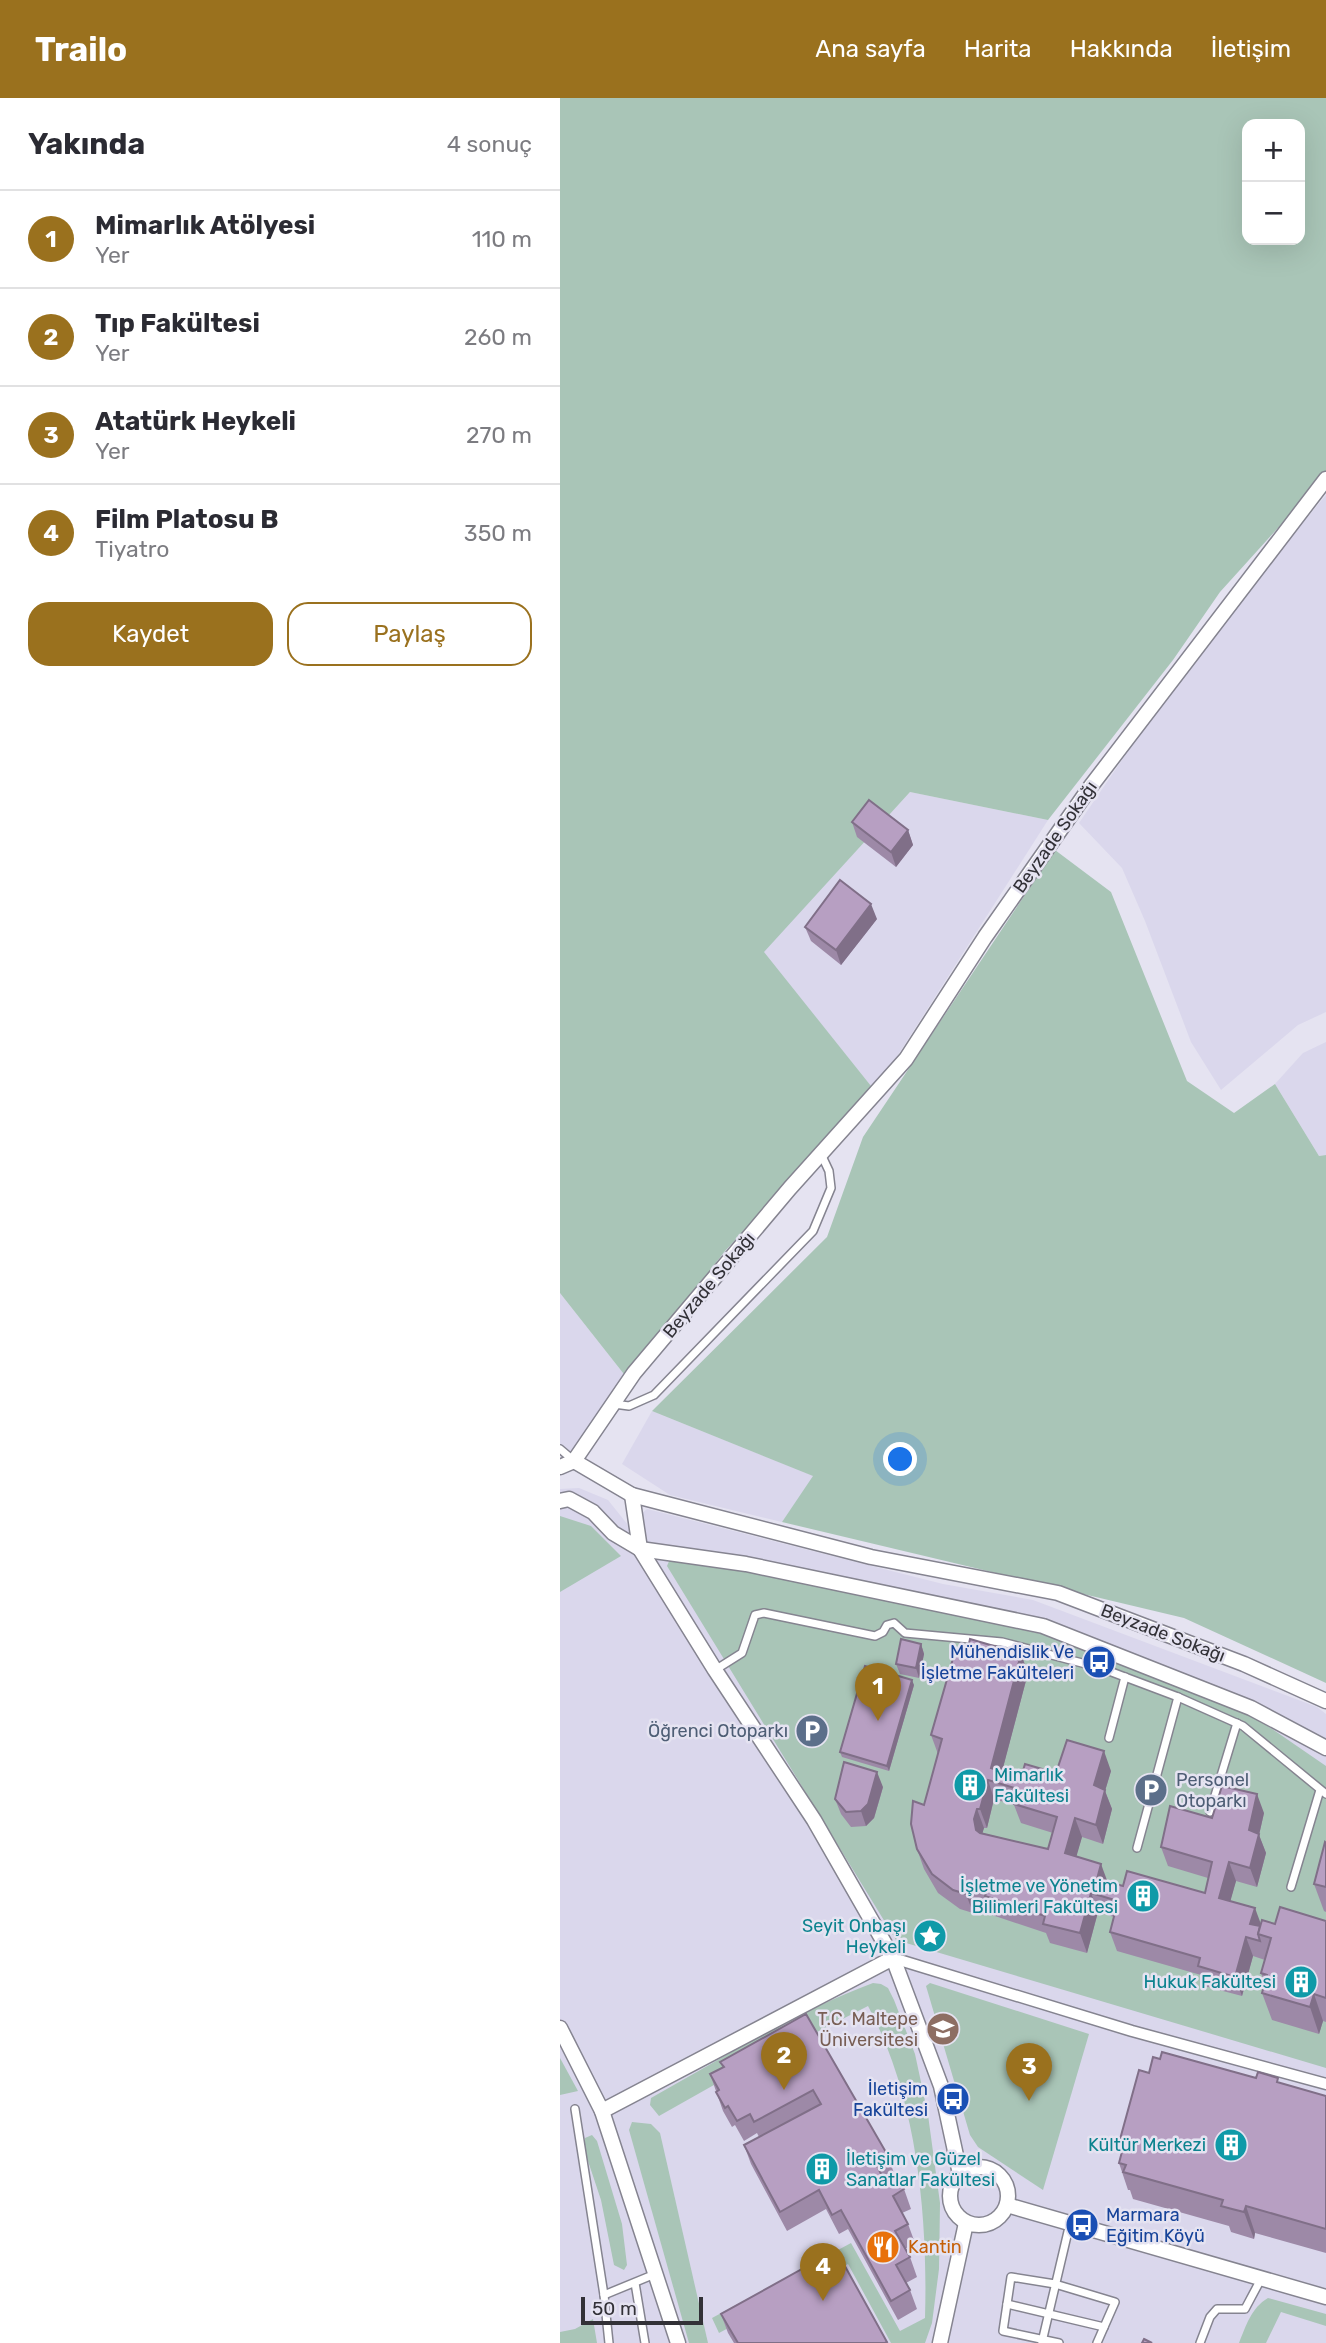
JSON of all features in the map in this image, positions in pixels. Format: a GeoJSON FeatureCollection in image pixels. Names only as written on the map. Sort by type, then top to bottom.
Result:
{"type":"FeatureCollection","features":[{"type":"Feature","properties":{"kind":"street","name":"Beyzade Sokağı"},"geometry":{"type":"LineString","coordinates":[[1326,479],[1091,786],[985,937],[906,1059],[634,1373],[567,1464],[632,1495],[871,1557],[1058,1593],[1244,1664],[1326,1701]]}},
{"type":"Feature","properties":{"kind":"street"},"geometry":{"type":"LineString","coordinates":[[632,1495],[640,1549],[715,1670],[814,1820],[892,1958],[941,2086],[960,2174]]}},
{"type":"Feature","properties":{"kind":"street"},"geometry":{"type":"LineString","coordinates":[[560,1501],[569,1499],[593,1512],[613,1533],[640,1549],[746,1564],[1043,1626],[1251,1708],[1326,1748]]}},
{"type":"Feature","properties":{"kind":"street"},"geometry":{"type":"LineString","coordinates":[[602,2112],[892,1958],[1132,2031],[1326,2084]]}},
{"type":"Feature","properties":{"kind":"street"},"geometry":{"type":"LineString","coordinates":[[560,2028],[602,2112],[678,2343]]}},
{"type":"Feature","properties":{"kind":"street"},"geometry":{"type":"LineString","coordinates":[[975,2167],[991,2170],[998,2175],[1007,2189],[1007,2205],[1003,2213],[990,2223],[966,2223],[954,2212],[950,2196],[954,2180],[975,2167]]}},
{"type":"Feature","properties":{"kind":"street"},"geometry":{"type":"LineString","coordinates":[[1007,2205],[1326,2297]]}},
{"type":"Feature","properties":{"kind":"street"},"geometry":{"type":"LineString","coordinates":[[940,2343],[966,2223]]}},
{"type":"Feature","properties":{"kind":"lane"},"geometry":{"type":"LineString","coordinates":[[613,1404],[629,1406],[654,1395],[813,1231],[831,1188],[829,1171],[821,1154]]}},
{"type":"Feature","properties":{"kind":"lane"},"geometry":{"type":"LineString","coordinates":[[560,1449],[567,1464]]}},
{"type":"Feature","properties":{"kind":"lane"},"geometry":{"type":"LineString","coordinates":[[715,1670],[742,1653],[755,1615],[764,1613],[875,1636],[883,1632],[887,1625],[894,1623],[905,1633],[1002,1642],[1101,1668],[1178,1697],[1243,1726],[1323,1792],[1291,1886]]}},
{"type":"Feature","properties":{"kind":"lane"},"geometry":{"type":"LineString","coordinates":[[1109,1738],[1125,1677]]}},
{"type":"Feature","properties":{"kind":"lane"},"geometry":{"type":"LineString","coordinates":[[1137,1847],[1178,1697]]}},
{"type":"Feature","properties":{"kind":"lane"},"geometry":{"type":"LineString","coordinates":[[1210,1812],[1237,1723]]}},
{"type":"Feature","properties":{"kind":"lane"},"geometry":{"type":"LineString","coordinates":[[575,2109],[609,2343]]}},
{"type":"Feature","properties":{"kind":"lane"},"geometry":{"type":"LineString","coordinates":[[1042,2341],[1070,2223]]}},
{"type":"Feature","properties":{"kind":"lane"},"geometry":{"type":"LineString","coordinates":[[604,2295],[655,2274]]}},
{"type":"Feature","properties":{"kind":"lane"},"geometry":{"type":"LineString","coordinates":[[1059,2343],[1003,2331],[1011,2277],[1055,2284],[1115,2302],[1097,2343]]}},
{"type":"Feature","properties":{"kind":"lane"},"geometry":{"type":"LineString","coordinates":[[1200,2343],[1210,2317],[1217,2309],[1245,2309],[1261,2278]]}},
{"type":"Feature","properties":{"kind":"lane"},"geometry":{"type":"LineString","coordinates":[[635,2283],[645,2343]]}},
{"type":"Feature","properties":{"kind":"lane"},"geometry":{"type":"LineString","coordinates":[[1007,2304],[1104,2327]]}},
{"type":"Feature","properties":{"kind":"shaded area"},"geometry":{"type":"Polygon","coordinates":[[[1326,495],[1326,1012],[1298,1025],[1221,1090],[1191,1042],[1122,868],[1079,823],[1199,647],[1326,495]]]}},
{"type":"Feature","properties":{"kind":"shaded area"},"geometry":{"type":"Polygon","coordinates":[[[910,792],[1048,820],[875,1091],[763,952],[910,792]]]}},
{"type":"Feature","properties":{"kind":"shaded area"},"geometry":{"type":"Polygon","coordinates":[[[1326,1042],[1326,1155],[1319,1156],[1275,1084],[1303,1053],[1326,1042]]]}},
{"type":"Feature","properties":{"kind":"shaded area"},"geometry":{"type":"Polygon","coordinates":[[[560,1293],[627,1378],[571,1459],[560,1453],[560,1293]]]}},
{"type":"Feature","properties":{"kind":"shaded area"},"geometry":{"type":"Polygon","coordinates":[[[652,1411],[814,1476],[782,1522],[670,1495],[622,1464],[652,1411]]]}},
{"type":"Feature","properties":{"kind":"shaded area","name":"T.C. Maltepe Üniversitesi"},"geometry":{"type":"Polygon","coordinates":[[[579,1488],[608,1500],[628,1525],[647,1509],[943,1584],[1033,1600],[1317,1707],[1326,1714],[1326,2343],[560,2343],[560,1489],[579,1488]]]}},
{"type":"Feature","properties":{"kind":"green space"},"geometry":{"type":"Polygon","coordinates":[[[560,98],[1326,98],[1326,475],[1220,592],[1173,660],[1048,820],[910,792],[764,952],[875,1091],[725,1251],[627,1378],[560,1293],[560,98]]]}},
{"type":"Feature","properties":{"kind":"green space"},"geometry":{"type":"Polygon","coordinates":[[[1055,850],[1111,892],[1187,1081],[1234,1113],[1275,1084],[1319,1156],[1326,1155],[1326,1683],[1184,1618],[782,1522],[813,1476],[652,1411],[827,1237],[863,1137],[1055,850]]]}},
{"type":"Feature","properties":{"kind":"green space"},"geometry":{"type":"Polygon","coordinates":[[[560,1516],[591,1526],[621,1556],[560,1592],[560,1516]]]}},
{"type":"Feature","properties":{"kind":"green space"},"geometry":{"type":"Polygon","coordinates":[[[670,1559],[690,1560],[779,1577],[1065,1639],[1089,1652],[1188,1688],[1259,1720],[1326,1766],[1326,2068],[896,1940],[667,1566],[670,1559]]]}},
{"type":"Feature","properties":{"kind":"green space"},"geometry":{"type":"Polygon","coordinates":[[[873,1983],[888,1988],[894,2000],[915,2054],[928,2115],[940,2203],[939,2269],[932,2323],[925,2343],[891,2343],[848,2264],[719,2333],[712,2318],[851,2243],[900,2331],[925,2318],[924,2239],[916,2158],[898,2079],[885,2041],[868,2006],[659,2116],[650,2105],[651,2098],[763,2034],[873,1983]]]}},
{"type":"Feature","properties":{"kind":"green space"},"geometry":{"type":"Polygon","coordinates":[[[930,1983],[1089,2034],[1043,2190],[978,2147],[970,2135],[926,1986],[930,1983]]]}},
{"type":"Feature","properties":{"kind":"green space"},"geometry":{"type":"Polygon","coordinates":[[[560,2058],[578,2091],[560,2095],[560,2058]]]}},
{"type":"Feature","properties":{"kind":"green space"},"geometry":{"type":"Polygon","coordinates":[[[632,2122],[651,2124],[660,2133],[708,2343],[689,2343],[629,2130],[632,2122]]]}},
{"type":"Feature","properties":{"kind":"green space"},"geometry":{"type":"Polygon","coordinates":[[[592,2135],[597,2141],[622,2224],[627,2265],[624,2270],[614,2265],[601,2200],[585,2152],[585,2138],[592,2135]]]}},
{"type":"Feature","properties":{"kind":"green space"},"geometry":{"type":"Polygon","coordinates":[[[1268,2298],[1326,2314],[1326,2326],[1281,2312],[1266,2343],[1239,2343],[1253,2312],[1268,2298]]]}},
{"type":"Feature","properties":{"kind":"green space"},"geometry":{"type":"Polygon","coordinates":[[[593,2319],[597,2343],[560,2343],[560,2332],[575,2329],[593,2319]]]}},
{"type":"Feature","properties":{"kind":"building"},"geometry":{"type":"Polygon","coordinates":[[[869,800],[908,830],[891,852],[852,822],[869,800]]]}},
{"type":"Feature","properties":{"kind":"building"},"geometry":{"type":"Polygon","coordinates":[[[840,880],[871,904],[836,950],[805,927],[840,880]]]}},
{"type":"Feature","properties":{"kind":"building"},"geometry":{"type":"Polygon","coordinates":[[[901,1639],[921,1644],[916,1668],[896,1664],[901,1639]]]}},
{"type":"Feature","properties":{"kind":"building"},"geometry":{"type":"Polygon","coordinates":[[[970,1639],[1021,1654],[991,1768],[1021,1777],[1025,1764],[1056,1773],[1067,1740],[1104,1751],[1094,1785],[1105,1790],[1096,1825],[1075,1818],[1065,1853],[1101,1864],[1097,1879],[1123,1886],[1127,1871],[1205,1893],[1212,1862],[1161,1847],[1170,1806],[1212,1818],[1222,1786],[1257,1794],[1249,1830],[1259,1834],[1250,1868],[1229,1862],[1219,1898],[1255,1908],[1250,1924],[1260,1926],[1260,1941],[1246,1937],[1235,1977],[1198,1966],[1200,1958],[1110,1932],[1118,1901],[1091,1893],[1080,1933],[1043,1924],[1045,1916],[985,1896],[987,1890],[965,1885],[964,1887],[968,1888],[966,1894],[953,1890],[932,1874],[917,1849],[911,1824],[913,1801],[924,1805],[942,1739],[931,1735],[956,1648],[967,1652],[970,1639]],[[988,1780],[980,1809],[977,1809],[974,1819],[976,1830],[1048,1849],[1057,1817],[1014,1804],[1018,1789],[988,1780]]]}},
{"type":"Feature","properties":{"kind":"building"},"geometry":{"type":"Polygon","coordinates":[[[865,1666],[912,1680],[887,1766],[840,1752],[865,1666]]]}},
{"type":"Feature","properties":{"kind":"building"},"geometry":{"type":"Polygon","coordinates":[[[844,1762],[877,1772],[868,1804],[861,1811],[846,1812],[835,1799],[844,1762]]]}},
{"type":"Feature","properties":{"kind":"building"},"geometry":{"type":"Polygon","coordinates":[[[1326,1843],[1326,1887],[1314,1884],[1326,1843]]]}},
{"type":"Feature","properties":{"kind":"building"},"geometry":{"type":"Polygon","coordinates":[[[1280,1907],[1326,1921],[1326,1998],[1314,1994],[1310,2007],[1262,1993],[1267,1975],[1261,1973],[1271,1938],[1258,1934],[1262,1920],[1275,1924],[1280,1907]]]}},
{"type":"Feature","properties":{"kind":"building"},"geometry":{"type":"Polygon","coordinates":[[[806,2014],[887,2154],[874,2160],[884,2180],[896,2174],[904,2189],[893,2196],[908,2224],[895,2231],[910,2257],[896,2265],[910,2290],[891,2301],[841,2210],[832,2215],[819,2190],[780,2212],[744,2145],[821,2104],[813,2090],[754,2122],[750,2114],[737,2121],[728,2106],[725,2108],[710,2074],[724,2067],[720,2062],[806,2014]]]}},
{"type":"Feature","properties":{"kind":"building","name":"Kültür Merkezi"},"geometry":{"type":"Polygon","coordinates":[[[1162,2052],[1256,2078],[1258,2072],[1278,2078],[1277,2082],[1326,2096],[1326,2229],[1246,2206],[1244,2212],[1221,2206],[1223,2200],[1123,2172],[1126,2165],[1119,2163],[1124,2144],[1119,2143],[1139,2070],[1149,2073],[1153,2057],[1160,2059],[1162,2052]]]}},
{"type":"Feature","properties":{"kind":"building"},"geometry":{"type":"Polygon","coordinates":[[[836,2250],[887,2342],[738,2343],[721,2314],[836,2250]]]}},
{"type":"Feature","properties":{"kind":"place","name":"Mühendislik Ve İşletme Fakülteleri"},"geometry":{"type":"Point","coordinates":[1099,1662]}},
{"type":"Feature","properties":{"kind":"place","name":"Mimarlık Atölyesi"},"geometry":{"type":"Point","coordinates":[878,1721]}},
{"type":"Feature","properties":{"kind":"place","name":"Öğrenci Otoparkı"},"geometry":{"type":"Point","coordinates":[812,1731]}},
{"type":"Feature","properties":{"kind":"place","name":"Mimarlık Fakültesi"},"geometry":{"type":"Point","coordinates":[970,1785]}},
{"type":"Feature","properties":{"kind":"place","name":"Personel Otoparkı"},"geometry":{"type":"Point","coordinates":[1151,1790]}},
{"type":"Feature","properties":{"kind":"place","name":"İşletme ve Yönetim Bilimleri Fakültesi"},"geometry":{"type":"Point","coordinates":[1143,1896]}},
{"type":"Feature","properties":{"kind":"place","name":"Seyit Onbaşı Heykeli"},"geometry":{"type":"Point","coordinates":[930,1936]}},
{"type":"Feature","properties":{"kind":"place","name":"Hukuk Fakültesi"},"geometry":{"type":"Point","coordinates":[1301,1982]}},
{"type":"Feature","properties":{"kind":"place","name":"T.C. Maltepe Üniversitesi"},"geometry":{"type":"Point","coordinates":[943,2029]}},
{"type":"Feature","properties":{"kind":"place","name":"Tıp Fakültesi"},"geometry":{"type":"Point","coordinates":[784,2090]}},
{"type":"Feature","properties":{"kind":"place","name":"İletişim Fakültesi"},"geometry":{"type":"Point","coordinates":[953,2099]}},
{"type":"Feature","properties":{"kind":"place","name":"Atatürk Heykeli"},"geometry":{"type":"Point","coordinates":[1029,2101]}},
{"type":"Feature","properties":{"kind":"place","name":"Kültür Merkezi"},"geometry":{"type":"Point","coordinates":[1231,2145]}},
{"type":"Feature","properties":{"kind":"place","name":"İletişim ve Güzel Sanatlar Fakültesi"},"geometry":{"type":"Point","coordinates":[822,2169]}},
{"type":"Feature","properties":{"kind":"place","name":"Marmara Eğitim Köyü"},"geometry":{"type":"Point","coordinates":[1082,2225]}},
{"type":"Feature","properties":{"kind":"place","name":"Kantin"},"geometry":{"type":"Point","coordinates":[883,2247]}},
{"type":"Feature","properties":{"kind":"place","name":"Film Platosu B"},"geometry":{"type":"Point","coordinates":[823,2301]}}]}
